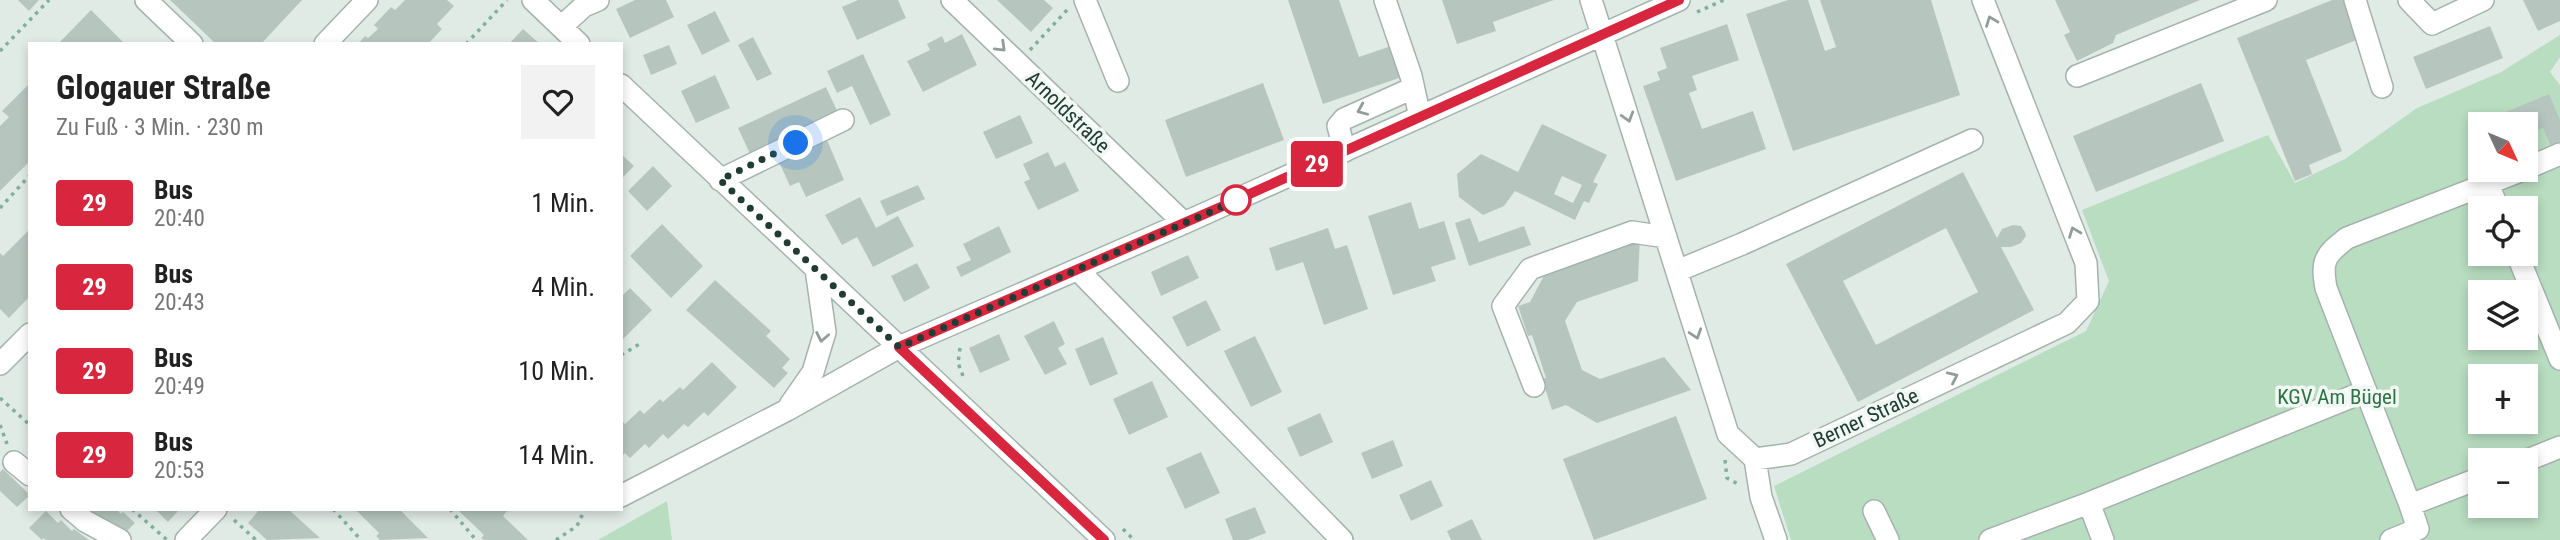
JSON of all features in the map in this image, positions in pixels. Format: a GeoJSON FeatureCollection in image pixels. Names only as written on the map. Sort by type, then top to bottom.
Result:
{"type":"FeatureCollection","features":[{"type":"Feature","properties":{"kind":"street"},"geometry":{"type":"LineString","coordinates":[[146,0],[189,42]]}},
{"type":"Feature","properties":{"kind":"street"},"geometry":{"type":"LineString","coordinates":[[327,42],[368,0]]}},
{"type":"Feature","properties":{"kind":"street"},"geometry":{"type":"LineString","coordinates":[[533,0],[577,42]]}},
{"type":"Feature","properties":{"kind":"street"},"geometry":{"type":"LineString","coordinates":[[561,27],[584,6],[598,0]]}},
{"type":"Feature","properties":{"kind":"street","name":"Arnoldstraße"},"geometry":{"type":"LineString","coordinates":[[952,0],[1184,223]]}},
{"type":"Feature","properties":{"kind":"street"},"geometry":{"type":"LineString","coordinates":[[1385,0],[1420,117]]}},
{"type":"Feature","properties":{"kind":"street"},"geometry":{"type":"LineString","coordinates":[[1591,0],[1728,434],[1755,458],[1761,497],[1776,540]]}},
{"type":"Feature","properties":{"kind":"street"},"geometry":{"type":"LineString","coordinates":[[623,495],[787,410],[899,347],[1184,223],[1602,35],[1632,10],[1679,0]]}},
{"type":"Feature","properties":{"kind":"street","name":"Berner Straße"},"geometry":{"type":"LineString","coordinates":[[1755,458],[1791,454],[2067,323],[2088,301],[2085,263],[1983,0]]}},
{"type":"Feature","properties":{"kind":"street"},"geometry":{"type":"LineString","coordinates":[[2077,76],[2266,0]]}},
{"type":"Feature","properties":{"kind":"street"},"geometry":{"type":"LineString","coordinates":[[2355,0],[2382,87]]}},
{"type":"Feature","properties":{"kind":"street"},"geometry":{"type":"LineString","coordinates":[[2410,0],[2432,24],[2483,0]]}},
{"type":"Feature","properties":{"kind":"street"},"geometry":{"type":"LineString","coordinates":[[1077,5],[1118,81]]}},
{"type":"Feature","properties":{"kind":"street"},"geometry":{"type":"LineString","coordinates":[[623,87],[1104,540]]}},
{"type":"Feature","properties":{"kind":"street"},"geometry":{"type":"LineString","coordinates":[[1345,151],[1338,126],[1343,118],[1413,88]]}},
{"type":"Feature","properties":{"kind":"street"},"geometry":{"type":"LineString","coordinates":[[720,180],[843,120]]}},
{"type":"Feature","properties":{"kind":"street"},"geometry":{"type":"LineString","coordinates":[[1676,271],[1972,140]]}},
{"type":"Feature","properties":{"kind":"street"},"geometry":{"type":"LineString","coordinates":[[2538,163],[2560,154]]}},
{"type":"Feature","properties":{"kind":"street"},"geometry":{"type":"LineString","coordinates":[[2391,540],[2420,535],[2326,288],[2322,270],[2328,253],[2347,237],[2493,182]]}},
{"type":"Feature","properties":{"kind":"street"},"geometry":{"type":"LineString","coordinates":[[2488,184],[2493,196]]}},
{"type":"Feature","properties":{"kind":"street"},"geometry":{"type":"LineString","coordinates":[[1534,386],[1503,306],[1530,269],[1632,232],[1666,237]]}},
{"type":"Feature","properties":{"kind":"street"},"geometry":{"type":"LineString","coordinates":[[2522,266],[2560,359]]}},
{"type":"Feature","properties":{"kind":"street"},"geometry":{"type":"LineString","coordinates":[[787,410],[813,372],[825,332],[816,270]]}},
{"type":"Feature","properties":{"kind":"street"},"geometry":{"type":"LineString","coordinates":[[1078,270],[1342,540]]}},
{"type":"Feature","properties":{"kind":"street"},"geometry":{"type":"LineString","coordinates":[[0,364],[28,336]]}},
{"type":"Feature","properties":{"kind":"street"},"geometry":{"type":"LineString","coordinates":[[1990,540],[2366,391]]}},
{"type":"Feature","properties":{"kind":"street"},"geometry":{"type":"LineString","coordinates":[[2538,456],[2560,447]]}},
{"type":"Feature","properties":{"kind":"street"},"geometry":{"type":"LineString","coordinates":[[2410,505],[2468,483]]}},
{"type":"Feature","properties":{"kind":"street"},"geometry":{"type":"LineString","coordinates":[[2089,503],[2103,540]]}},
{"type":"Feature","properties":{"kind":"street"},"geometry":{"type":"LineString","coordinates":[[73,511],[85,522],[120,540]]}},
{"type":"Feature","properties":{"kind":"street"},"geometry":{"type":"LineString","coordinates":[[1874,511],[1888,540]]}},
{"type":"Feature","properties":{"kind":"street"},"geometry":{"type":"LineString","coordinates":[[186,540],[223,513]]}},
{"type":"Feature","properties":{"kind":"path"},"geometry":{"type":"LineString","coordinates":[[0,51],[49,0]]}},
{"type":"Feature","properties":{"kind":"path"},"geometry":{"type":"LineString","coordinates":[[468,42],[507,0]]}},
{"type":"Feature","properties":{"kind":"path"},"geometry":{"type":"LineString","coordinates":[[1018,63],[1077,5]]}},
{"type":"Feature","properties":{"kind":"path"},"geometry":{"type":"LineString","coordinates":[[0,208],[28,177]]}},
{"type":"Feature","properties":{"kind":"path"},"geometry":{"type":"LineString","coordinates":[[623,354],[643,342]]}},
{"type":"Feature","properties":{"kind":"path"},"geometry":{"type":"LineString","coordinates":[[0,398],[28,423]]}},
{"type":"Feature","properties":{"kind":"path"},"geometry":{"type":"LineString","coordinates":[[134,511],[167,540]]}},
{"type":"Feature","properties":{"kind":"path"},"geometry":{"type":"LineString","coordinates":[[335,511],[361,540]]}},
{"type":"Feature","properties":{"kind":"path"},"geometry":{"type":"LineString","coordinates":[[452,511],[476,540]]}},
{"type":"Feature","properties":{"kind":"path"},"geometry":{"type":"LineString","coordinates":[[556,540],[577,526],[584,511]]}},
{"type":"Feature","properties":{"kind":"path"},"geometry":{"type":"LineString","coordinates":[[223,513],[256,540]]}},
{"type":"Feature","properties":{"kind":"green space","name":"KGV Am Bügel"},"geometry":{"type":"Polygon","coordinates":[[[2560,35],[2560,57],[2550,72],[2560,85],[2560,540],[1791,540],[1774,486],[2086,331],[2109,281],[2082,210],[2268,135],[2295,183],[2345,159],[2417,108],[2501,72],[2560,35]]]}},
{"type":"Feature","properties":{"kind":"green space"},"geometry":{"type":"Polygon","coordinates":[[[667,501],[672,540],[598,540],[667,501]]]}},
{"type":"Feature","properties":{"kind":"building"},"geometry":{"type":"Polygon","coordinates":[[[18,0],[39,0],[29,11],[18,0]]]}},
{"type":"Feature","properties":{"kind":"building"},"geometry":{"type":"Polygon","coordinates":[[[170,0],[302,0],[263,42],[214,42],[170,0]]]}},
{"type":"Feature","properties":{"kind":"building"},"geometry":{"type":"Polygon","coordinates":[[[405,0],[447,0],[454,6],[437,24],[442,29],[430,42],[360,42],[378,29],[374,25],[391,7],[395,10],[405,0]]]}},
{"type":"Feature","properties":{"kind":"building"},"geometry":{"type":"Polygon","coordinates":[[[635,0],[666,0],[674,17],[630,38],[616,9],[635,0]]]}},
{"type":"Feature","properties":{"kind":"building"},"geometry":{"type":"Polygon","coordinates":[[[858,0],[898,0],[906,18],[857,40],[842,7],[858,0]]]}},
{"type":"Feature","properties":{"kind":"building"},"geometry":{"type":"Polygon","coordinates":[[[997,0],[1044,0],[1053,8],[1031,32],[997,0]]]}},
{"type":"Feature","properties":{"kind":"building"},"geometry":{"type":"Polygon","coordinates":[[[1288,0],[1339,0],[1359,57],[1397,44],[1408,75],[1323,104],[1288,0]]]}},
{"type":"Feature","properties":{"kind":"building"},"geometry":{"type":"Polygon","coordinates":[[[1442,0],[1554,0],[1493,22],[1496,31],[1457,44],[1442,0]]]}},
{"type":"Feature","properties":{"kind":"building"},"geometry":{"type":"Polygon","coordinates":[[[1788,0],[1808,0],[1825,51],[1836,47],[1820,0],[1931,0],[1960,95],[1793,151],[1746,14],[1788,0]]]}},
{"type":"Feature","properties":{"kind":"building"},"geometry":{"type":"Polygon","coordinates":[[[2055,0],[2200,0],[2116,35],[2113,43],[2077,61],[2064,35],[2070,32],[2055,0]]]}},
{"type":"Feature","properties":{"kind":"building"},"geometry":{"type":"Polygon","coordinates":[[[2332,0],[2343,0],[2359,39],[2306,60],[2342,151],[2309,165],[2312,174],[2295,181],[2237,38],[2332,0]]]}},
{"type":"Feature","properties":{"kind":"building"},"geometry":{"type":"Polygon","coordinates":[[[2523,0],[2560,0],[2560,21],[2538,31],[2523,0]]]}},
{"type":"Feature","properties":{"kind":"building"},"geometry":{"type":"Polygon","coordinates":[[[91,10],[123,42],[60,42],[91,10]]]}},
{"type":"Feature","properties":{"kind":"building"},"geometry":{"type":"Polygon","coordinates":[[[715,11],[730,41],[702,55],[687,25],[715,11]]]}},
{"type":"Feature","properties":{"kind":"building"},"geometry":{"type":"Polygon","coordinates":[[[1727,24],[1739,60],[1692,76],[1697,90],[1689,93],[1702,129],[1753,111],[1766,149],[1676,181],[1643,86],[1660,80],[1657,72],[1667,68],[1660,48],[1727,24]]]}},
{"type":"Feature","properties":{"kind":"building"},"geometry":{"type":"Polygon","coordinates":[[[2490,26],[2503,58],[2426,89],[2413,57],[2490,26]]]}},
{"type":"Feature","properties":{"kind":"building"},"geometry":{"type":"Polygon","coordinates":[[[523,29],[538,42],[511,42],[523,29]]]}},
{"type":"Feature","properties":{"kind":"building"},"geometry":{"type":"Polygon","coordinates":[[[962,34],[977,65],[923,92],[907,61],[930,50],[927,44],[942,36],[945,43],[962,34]]]}},
{"type":"Feature","properties":{"kind":"building"},"geometry":{"type":"Polygon","coordinates":[[[753,37],[772,74],[757,81],[738,45],[753,37]]]}},
{"type":"Feature","properties":{"kind":"building"},"geometry":{"type":"Polygon","coordinates":[[[669,45],[677,64],[651,75],[643,55],[669,45]]]}},
{"type":"Feature","properties":{"kind":"building"},"geometry":{"type":"Polygon","coordinates":[[[863,54],[891,115],[870,125],[852,86],[837,93],[827,71],[863,54]]]}},
{"type":"Feature","properties":{"kind":"building"},"geometry":{"type":"Polygon","coordinates":[[[715,75],[730,108],[696,123],[681,91],[715,75]]]}},
{"type":"Feature","properties":{"kind":"building"},"geometry":{"type":"Polygon","coordinates":[[[1263,83],[1284,140],[1186,177],[1165,120],[1263,83]]]}},
{"type":"Feature","properties":{"kind":"building"},"geometry":{"type":"Polygon","coordinates":[[[2201,83],[2224,141],[2096,192],[2073,136],[2201,83]]]}},
{"type":"Feature","properties":{"kind":"building"},"geometry":{"type":"Polygon","coordinates":[[[28,85],[28,163],[0,191],[0,126],[9,117],[2,111],[28,85]]]}},
{"type":"Feature","properties":{"kind":"building"},"geometry":{"type":"Polygon","coordinates":[[[826,87],[839,115],[751,156],[738,128],[826,87]]]}},
{"type":"Feature","properties":{"kind":"building"},"geometry":{"type":"Polygon","coordinates":[[[2549,94],[2560,120],[2560,146],[2552,149],[2543,128],[2538,130],[2538,112],[2506,112],[2549,94]]]}},
{"type":"Feature","properties":{"kind":"building"},"geometry":{"type":"Polygon","coordinates":[[[1020,115],[1033,143],[996,159],[983,132],[1020,115]]]}},
{"type":"Feature","properties":{"kind":"building"},"geometry":{"type":"Polygon","coordinates":[[[1542,124],[1607,155],[1593,182],[1598,184],[1589,203],[1584,201],[1575,220],[1515,191],[1504,206],[1483,215],[1459,197],[1457,174],[1481,154],[1518,172],[1542,124]],[[1562,176],[1554,194],[1573,203],[1582,185],[1562,176]]]}},
{"type":"Feature","properties":{"kind":"building"},"geometry":{"type":"Polygon","coordinates":[[[827,140],[844,180],[806,197],[799,182],[790,186],[779,162],[827,140]]]}},
{"type":"Feature","properties":{"kind":"building"},"geometry":{"type":"Polygon","coordinates":[[[1048,152],[1055,167],[1065,162],[1079,191],[1038,210],[1024,182],[1030,179],[1023,164],[1048,152]]]}},
{"type":"Feature","properties":{"kind":"building"},"geometry":{"type":"Polygon","coordinates":[[[623,156],[634,166],[623,177],[623,156]]]}},
{"type":"Feature","properties":{"kind":"building"},"geometry":{"type":"Polygon","coordinates":[[[653,166],[672,186],[647,211],[628,191],[653,166]]]}},
{"type":"Feature","properties":{"kind":"building"},"geometry":{"type":"Polygon","coordinates":[[[1963,172],[1997,238],[2002,229],[2013,225],[2021,226],[2025,232],[2026,236],[2021,243],[2001,247],[2034,310],[1858,402],[1786,264],[1963,172]],[[1946,228],[1843,281],[1876,345],[1978,292],[1946,228]]]}},
{"type":"Feature","properties":{"kind":"building"},"geometry":{"type":"Polygon","coordinates":[[[918,185],[925,199],[887,216],[880,201],[918,185]]]}},
{"type":"Feature","properties":{"kind":"building"},"geometry":{"type":"Polygon","coordinates":[[[860,197],[876,228],[898,216],[914,246],[873,267],[857,237],[842,245],[825,215],[860,197]]]}},
{"type":"Feature","properties":{"kind":"building"},"geometry":{"type":"Polygon","coordinates":[[[1411,202],[1419,229],[1444,221],[1456,259],[1431,267],[1436,281],[1393,295],[1368,216],[1411,202]]]}},
{"type":"Feature","properties":{"kind":"building"},"geometry":{"type":"Polygon","coordinates":[[[1470,218],[1479,242],[1524,226],[1531,245],[1469,266],[1455,223],[1470,218]]]}},
{"type":"Feature","properties":{"kind":"building"},"geometry":{"type":"Polygon","coordinates":[[[662,224],[703,266],[671,298],[630,256],[662,224]]]}},
{"type":"Feature","properties":{"kind":"building"},"geometry":{"type":"Polygon","coordinates":[[[999,226],[1011,252],[961,277],[956,267],[971,260],[963,244],[999,226]]]}},
{"type":"Feature","properties":{"kind":"building"},"geometry":{"type":"Polygon","coordinates":[[[1328,228],[1335,249],[1347,245],[1368,309],[1324,325],[1303,262],[1276,271],[1269,248],[1328,228]]]}},
{"type":"Feature","properties":{"kind":"building"},"geometry":{"type":"Polygon","coordinates":[[[28,231],[28,298],[9,318],[0,309],[0,253],[3,256],[28,231]]]}},
{"type":"Feature","properties":{"kind":"building"},"geometry":{"type":"Polygon","coordinates":[[[1640,237],[1638,281],[1577,302],[1565,321],[1582,370],[1600,379],[1664,357],[1691,390],[1597,423],[1566,405],[1552,410],[1542,379],[1546,378],[1532,335],[1528,336],[1518,306],[1530,302],[1548,268],[1640,237]]]}},
{"type":"Feature","properties":{"kind":"building"},"geometry":{"type":"Polygon","coordinates":[[[1188,255],[1199,278],[1161,296],[1151,272],[1188,255]]]}},
{"type":"Feature","properties":{"kind":"building"},"geometry":{"type":"Polygon","coordinates":[[[917,263],[930,288],[904,302],[891,276],[917,263]]]}},
{"type":"Feature","properties":{"kind":"building"},"geometry":{"type":"Polygon","coordinates":[[[715,280],[771,331],[766,336],[790,359],[782,368],[788,373],[774,388],[686,310],[715,280]]]}},
{"type":"Feature","properties":{"kind":"building"},"geometry":{"type":"Polygon","coordinates":[[[630,288],[652,310],[623,339],[623,295],[630,288]]]}},
{"type":"Feature","properties":{"kind":"building"},"geometry":{"type":"Polygon","coordinates":[[[1206,300],[1221,330],[1187,347],[1172,317],[1206,300]]]}},
{"type":"Feature","properties":{"kind":"building"},"geometry":{"type":"Polygon","coordinates":[[[1054,321],[1065,344],[1058,348],[1067,364],[1045,375],[1024,336],[1054,321]]]}},
{"type":"Feature","properties":{"kind":"building"},"geometry":{"type":"Polygon","coordinates":[[[999,334],[1010,360],[980,373],[969,348],[999,334]]]}},
{"type":"Feature","properties":{"kind":"building"},"geometry":{"type":"Polygon","coordinates":[[[1255,336],[1282,392],[1251,407],[1224,351],[1255,336]]]}},
{"type":"Feature","properties":{"kind":"building"},"geometry":{"type":"Polygon","coordinates":[[[1103,337],[1118,374],[1090,386],[1075,349],[1103,337]]]}},
{"type":"Feature","properties":{"kind":"building"},"geometry":{"type":"Polygon","coordinates":[[[712,362],[737,387],[708,416],[704,412],[688,427],[684,424],[668,439],[663,434],[649,448],[645,444],[630,458],[625,453],[623,455],[623,422],[625,424],[640,410],[644,414],[660,399],[663,402],[680,387],[683,390],[712,362]]]}},
{"type":"Feature","properties":{"kind":"building"},"geometry":{"type":"Polygon","coordinates":[[[1152,381],[1168,417],[1129,435],[1113,399],[1152,381]]]}},
{"type":"Feature","properties":{"kind":"building"},"geometry":{"type":"Polygon","coordinates":[[[1320,413],[1333,442],[1300,457],[1287,428],[1320,413]]]}},
{"type":"Feature","properties":{"kind":"building"},"geometry":{"type":"Polygon","coordinates":[[[1676,416],[1707,499],[1594,540],[1563,459],[1676,416]]]}},
{"type":"Feature","properties":{"kind":"building"},"geometry":{"type":"Polygon","coordinates":[[[1393,440],[1403,466],[1372,479],[1361,453],[1393,440]]]}},
{"type":"Feature","properties":{"kind":"building"},"geometry":{"type":"Polygon","coordinates":[[[1201,452],[1220,493],[1185,509],[1166,468],[1201,452]]]}},
{"type":"Feature","properties":{"kind":"building"},"geometry":{"type":"Polygon","coordinates":[[[3,469],[28,493],[28,497],[17,507],[0,491],[0,472],[3,469]]]}},
{"type":"Feature","properties":{"kind":"building"},"geometry":{"type":"Polygon","coordinates":[[[1431,480],[1443,506],[1411,521],[1399,495],[1431,480]]]}},
{"type":"Feature","properties":{"kind":"building"},"geometry":{"type":"Polygon","coordinates":[[[1255,507],[1266,533],[1248,540],[1233,540],[1225,519],[1255,507]]]}},
{"type":"Feature","properties":{"kind":"building"},"geometry":{"type":"Polygon","coordinates":[[[46,511],[58,523],[61,520],[72,531],[74,529],[89,540],[42,540],[29,528],[46,511]]]}},
{"type":"Feature","properties":{"kind":"building"},"geometry":{"type":"Polygon","coordinates":[[[91,511],[123,512],[135,523],[123,535],[108,527],[91,511]]]}},
{"type":"Feature","properties":{"kind":"building"},"geometry":{"type":"Polygon","coordinates":[[[157,511],[178,511],[168,522],[157,511]]]}},
{"type":"Feature","properties":{"kind":"building"},"geometry":{"type":"Polygon","coordinates":[[[258,511],[290,511],[320,538],[267,540],[248,523],[258,511]]]}},
{"type":"Feature","properties":{"kind":"building"},"geometry":{"type":"Polygon","coordinates":[[[357,511],[401,511],[428,538],[380,540],[376,536],[379,533],[357,511]]]}},
{"type":"Feature","properties":{"kind":"building"},"geometry":{"type":"Polygon","coordinates":[[[459,511],[507,511],[503,516],[528,540],[484,540],[481,538],[484,535],[459,511]]]}},
{"type":"Feature","properties":{"kind":"building"},"geometry":{"type":"Polygon","coordinates":[[[1472,519],[1482,540],[1451,540],[1447,531],[1472,519]]]}},
{"type":"Feature","properties":{"kind":"bus line","name":"29"},"geometry":{"type":"LineString","coordinates":[[1104,540],[899,347],[1223,206],[1679,0]]}},
{"type":"Feature","properties":{"kind":"route"},"geometry":{"type":"LineString","coordinates":[[796,143],[720,180],[899,347],[1242,198],[1236,200]]}}]}
